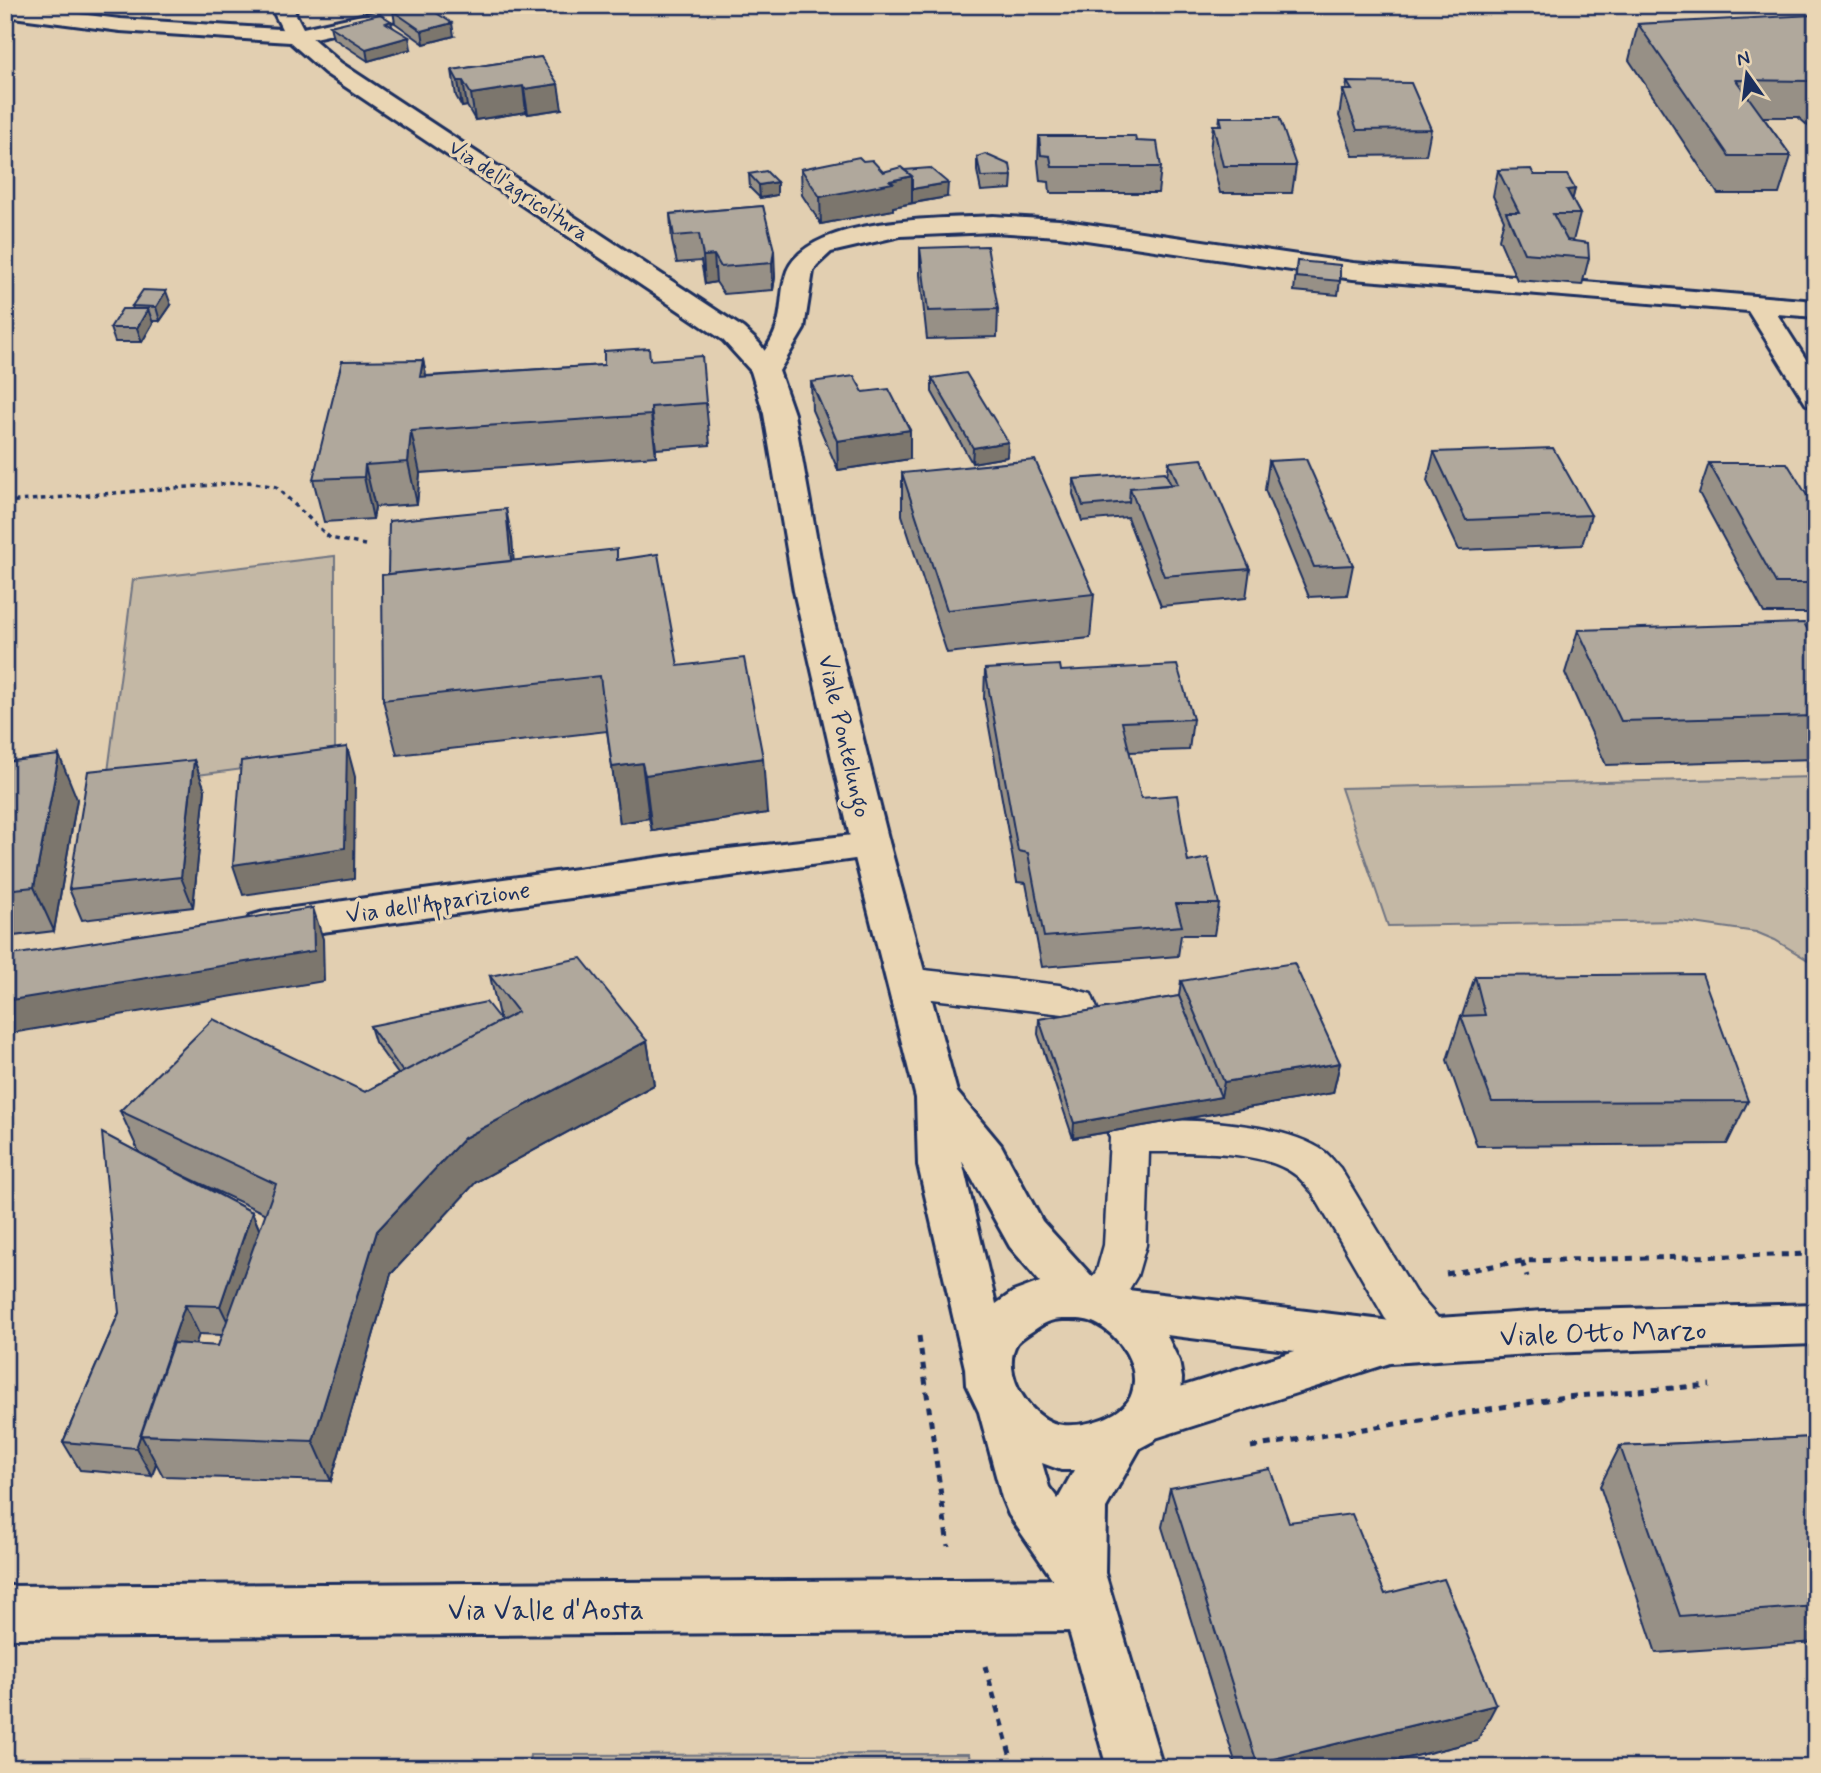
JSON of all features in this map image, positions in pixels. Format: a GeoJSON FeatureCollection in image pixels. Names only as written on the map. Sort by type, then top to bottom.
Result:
{"type":"FeatureCollection","features":[{"type":"Feature","properties":{"kind":"street","name":"Via dell'agricoltura"},"geometry":{"type":"LineString","coordinates":[[280,5],[296,36],[333,68],[733,334],[749,349],[765,371]]}},
{"type":"Feature","properties":{"kind":"street"},"geometry":{"type":"LineString","coordinates":[[5,10],[120,25],[296,36],[437,5]]}},
{"type":"Feature","properties":{"kind":"street"},"geometry":{"type":"LineString","coordinates":[[765,371],[790,329],[800,271],[807,260],[822,247],[900,228],[993,224],[1059,228],[1353,271],[1816,309]]}},
{"type":"Feature","properties":{"kind":"street"},"geometry":{"type":"LineString","coordinates":[[1758,304],[1816,398]]}},
{"type":"Feature","properties":{"kind":"street","name":"Viale Pontelungo"},"geometry":{"type":"LineString","coordinates":[[765,371],[779,414],[810,591],[870,846],[937,1098],[940,1165],[988,1363]]}},
{"type":"Feature","properties":{"kind":"street","name":"Via dell'Apparizione"},"geometry":{"type":"LineString","coordinates":[[228,931],[693,866],[870,846]]}},
{"type":"Feature","properties":{"kind":"street","name":"Viale Pontelungo"},"geometry":{"type":"LineString","coordinates":[[937,1098],[985,1158],[1026,1234],[1097,1303]]}},
{"type":"Feature","properties":{"kind":"street"},"geometry":{"type":"LineString","coordinates":[[1083,1589],[1027,1498],[1003,1414],[991,1389],[988,1363],[994,1339],[1009,1320],[1030,1306],[1056,1299],[1097,1303],[1134,1324],[1150,1346],[1158,1371],[1155,1397],[1081,1504],[1083,1589],[1135,1768]]}},
{"type":"Feature","properties":{"kind":"street","name":"Viale Otto Marzo"},"geometry":{"type":"LineString","coordinates":[[1097,1303],[1411,1341],[1544,1332],[1816,1324]]}},
{"type":"Feature","properties":{"kind":"street","name":"Viale Otto Marzo"},"geometry":{"type":"LineString","coordinates":[[1132,1429],[1411,1341]]}},
{"type":"Feature","properties":{"kind":"street"},"geometry":{"type":"LineString","coordinates":[[1003,1414],[1022,1431],[1045,1444],[1071,1448],[1097,1447],[1132,1429]]}},
{"type":"Feature","properties":{"kind":"street","name":"Via Valle d'Aosta"},"geometry":{"type":"LineString","coordinates":[[5,1612],[1083,1589]]}},
{"type":"Feature","properties":{"kind":"lane"},"geometry":{"type":"LineString","coordinates":[[906,982],[1059,999],[1078,1004],[1130,1138],[1125,1245],[1116,1276],[1097,1303]]}},
{"type":"Feature","properties":{"kind":"lane"},"geometry":{"type":"LineString","coordinates":[[1130,1138],[1166,1134],[1264,1144],[1309,1162],[1326,1180],[1400,1305],[1411,1341]]}},
{"type":"Feature","properties":{"kind":"path"},"geometry":{"type":"LineString","coordinates":[[5,502],[249,482],[276,487],[330,538],[365,545]]}},
{"type":"Feature","properties":{"kind":"path"},"geometry":{"type":"LineString","coordinates":[[1522,1261],[1816,1254]]}},
{"type":"Feature","properties":{"kind":"path"},"geometry":{"type":"LineString","coordinates":[[1239,1450],[1565,1397],[1718,1385]]}},
{"type":"Feature","properties":{"kind":"shaded area"},"geometry":{"type":"Polygon","coordinates":[[[335,556],[335,757],[106,787],[133,580],[335,556]]]}},
{"type":"Feature","properties":{"kind":"shaded area"},"geometry":{"type":"Polygon","coordinates":[[[1816,777],[1816,965],[1775,940],[1756,932],[1680,921],[1388,926],[1341,788],[1816,777]]]}},
{"type":"Feature","properties":{"kind":"shaded area"},"geometry":{"type":"Polygon","coordinates":[[[969,1754],[971,1768],[528,1768],[530,1755],[969,1754]]]}},
{"type":"Feature","properties":{"kind":"building"},"geometry":{"type":"Polygon","coordinates":[[[424,5],[452,23],[422,31],[393,11],[424,5]]]}},
{"type":"Feature","properties":{"kind":"building"},"geometry":{"type":"Polygon","coordinates":[[[380,14],[391,21],[386,23],[409,37],[366,49],[330,26],[380,14]]]}},
{"type":"Feature","properties":{"kind":"building"},"geometry":{"type":"Polygon","coordinates":[[[1813,15],[1816,18],[1816,86],[1810,81],[1736,80],[1791,156],[1729,156],[1638,24],[1813,15]]]}},
{"type":"Feature","properties":{"kind":"building"},"geometry":{"type":"Polygon","coordinates":[[[541,57],[558,84],[471,94],[463,81],[458,81],[452,70],[541,57]]]}},
{"type":"Feature","properties":{"kind":"building"},"geometry":{"type":"Polygon","coordinates":[[[1347,82],[1411,83],[1431,129],[1357,130],[1343,90],[1352,90],[1347,82]]]}},
{"type":"Feature","properties":{"kind":"building"},"geometry":{"type":"Polygon","coordinates":[[[1220,117],[1279,117],[1296,166],[1223,166],[1213,125],[1222,125],[1220,117]]]}},
{"type":"Feature","properties":{"kind":"building"},"geometry":{"type":"Polygon","coordinates":[[[1039,136],[1135,136],[1136,141],[1157,142],[1161,167],[1052,167],[1050,156],[1041,155],[1039,136]]]}},
{"type":"Feature","properties":{"kind":"building"},"geometry":{"type":"Polygon","coordinates":[[[985,154],[1010,165],[1012,176],[981,177],[977,157],[985,154]]]}},
{"type":"Feature","properties":{"kind":"building"},"geometry":{"type":"Polygon","coordinates":[[[859,157],[863,161],[872,160],[883,172],[901,167],[912,176],[890,181],[893,183],[820,197],[801,169],[859,157]]]}},
{"type":"Feature","properties":{"kind":"building"},"geometry":{"type":"Polygon","coordinates":[[[930,168],[948,183],[912,189],[912,176],[904,170],[930,168]]]}},
{"type":"Feature","properties":{"kind":"building"},"geometry":{"type":"Polygon","coordinates":[[[1531,169],[1534,175],[1567,175],[1575,189],[1567,190],[1580,214],[1553,214],[1567,240],[1588,243],[1589,258],[1524,253],[1506,212],[1519,212],[1498,170],[1531,169]]]}},
{"type":"Feature","properties":{"kind":"building"},"geometry":{"type":"Polygon","coordinates":[[[766,171],[777,182],[759,185],[749,174],[766,171]]]}},
{"type":"Feature","properties":{"kind":"building"},"geometry":{"type":"Polygon","coordinates":[[[763,206],[774,250],[772,263],[721,267],[714,255],[703,256],[699,234],[674,236],[670,214],[763,206]]]}},
{"type":"Feature","properties":{"kind":"building"},"geometry":{"type":"Polygon","coordinates":[[[987,246],[998,309],[928,311],[920,248],[987,246]]]}},
{"type":"Feature","properties":{"kind":"building"},"geometry":{"type":"Polygon","coordinates":[[[1297,261],[1340,265],[1340,281],[1296,277],[1297,261]]]}},
{"type":"Feature","properties":{"kind":"building"},"geometry":{"type":"Polygon","coordinates":[[[143,290],[166,291],[156,307],[132,306],[143,290]]]}},
{"type":"Feature","properties":{"kind":"building"},"geometry":{"type":"Polygon","coordinates":[[[122,309],[148,309],[137,328],[110,328],[122,309]]]}},
{"type":"Feature","properties":{"kind":"building"},"geometry":{"type":"Polygon","coordinates":[[[649,348],[650,360],[702,356],[706,403],[651,407],[651,415],[411,431],[408,462],[365,465],[364,477],[313,479],[342,361],[423,360],[420,377],[604,365],[604,351],[649,348]]]}},
{"type":"Feature","properties":{"kind":"building"},"geometry":{"type":"Polygon","coordinates":[[[966,373],[1008,442],[973,448],[932,378],[966,373]]]}},
{"type":"Feature","properties":{"kind":"building"},"geometry":{"type":"Polygon","coordinates":[[[854,376],[863,392],[889,389],[910,430],[837,441],[811,382],[854,376]]]}},
{"type":"Feature","properties":{"kind":"building"},"geometry":{"type":"Polygon","coordinates":[[[1553,448],[1591,515],[1466,520],[1434,452],[1553,448]]]}},
{"type":"Feature","properties":{"kind":"building"},"geometry":{"type":"Polygon","coordinates":[[[1202,459],[1250,569],[1164,576],[1130,488],[1178,484],[1169,462],[1202,459]]]}},
{"type":"Feature","properties":{"kind":"building"},"geometry":{"type":"Polygon","coordinates":[[[1306,459],[1353,565],[1314,567],[1269,461],[1306,459]]]}},
{"type":"Feature","properties":{"kind":"building"},"geometry":{"type":"Polygon","coordinates":[[[1035,460],[1094,594],[947,610],[902,473],[1035,460]]]}},
{"type":"Feature","properties":{"kind":"building"},"geometry":{"type":"Polygon","coordinates":[[[1709,463],[1787,463],[1816,510],[1816,583],[1776,583],[1709,463]]]}},
{"type":"Feature","properties":{"kind":"building"},"geometry":{"type":"Polygon","coordinates":[[[1165,472],[1171,485],[1130,488],[1129,502],[1083,506],[1074,479],[1165,472]]]}},
{"type":"Feature","properties":{"kind":"building"},"geometry":{"type":"Polygon","coordinates":[[[506,509],[511,561],[388,574],[389,521],[506,509]]]}},
{"type":"Feature","properties":{"kind":"building"},"geometry":{"type":"Polygon","coordinates":[[[617,549],[617,560],[658,554],[678,666],[744,658],[763,758],[645,775],[642,763],[612,767],[600,676],[383,700],[382,575],[617,549]]]}},
{"type":"Feature","properties":{"kind":"building"},"geometry":{"type":"Polygon","coordinates":[[[1804,623],[1816,644],[1816,716],[1621,721],[1578,630],[1804,623]]]}},
{"type":"Feature","properties":{"kind":"building"},"geometry":{"type":"Polygon","coordinates":[[[1060,665],[1061,671],[1177,665],[1193,719],[1122,722],[1141,798],[1177,795],[1188,862],[1208,858],[1219,904],[1176,904],[1182,926],[1044,937],[1028,853],[1018,851],[985,669],[1060,665]]]}},
{"type":"Feature","properties":{"kind":"building"},"geometry":{"type":"Polygon","coordinates":[[[347,747],[345,848],[233,865],[241,761],[347,747]]]}},
{"type":"Feature","properties":{"kind":"building"},"geometry":{"type":"Polygon","coordinates":[[[59,755],[34,887],[5,890],[5,762],[59,755]]]}},
{"type":"Feature","properties":{"kind":"building"},"geometry":{"type":"Polygon","coordinates":[[[194,760],[181,877],[69,889],[88,771],[194,760]]]}},
{"type":"Feature","properties":{"kind":"building"},"geometry":{"type":"Polygon","coordinates":[[[313,908],[314,951],[5,1001],[5,956],[313,908]]]}},
{"type":"Feature","properties":{"kind":"building"},"geometry":{"type":"Polygon","coordinates":[[[581,958],[647,1041],[464,1138],[377,1231],[313,1441],[141,1435],[173,1343],[218,1346],[276,1184],[120,1111],[213,1019],[365,1092],[518,1012],[490,976],[581,958]]]}},
{"type":"Feature","properties":{"kind":"building"},"geometry":{"type":"Polygon","coordinates":[[[1294,963],[1340,1063],[1224,1082],[1181,981],[1294,963]]]}},
{"type":"Feature","properties":{"kind":"building"},"geometry":{"type":"Polygon","coordinates":[[[1702,974],[1748,1101],[1492,1102],[1461,1016],[1485,1015],[1475,976],[1702,974]]]}},
{"type":"Feature","properties":{"kind":"building"},"geometry":{"type":"Polygon","coordinates":[[[1179,996],[1221,1097],[1074,1123],[1039,1019],[1179,996]]]}},
{"type":"Feature","properties":{"kind":"building"},"geometry":{"type":"Polygon","coordinates":[[[486,1002],[501,1021],[403,1072],[370,1026],[486,1002]]]}},
{"type":"Feature","properties":{"kind":"building"},"geometry":{"type":"Polygon","coordinates":[[[102,1133],[252,1212],[220,1306],[185,1305],[136,1448],[63,1442],[119,1313],[102,1133]]]}},
{"type":"Feature","properties":{"kind":"building"},"geometry":{"type":"Polygon","coordinates":[[[1816,1437],[1816,1606],[1680,1616],[1620,1446],[1816,1437]]]}},
{"type":"Feature","properties":{"kind":"building"},"geometry":{"type":"Polygon","coordinates":[[[1270,1469],[1289,1522],[1352,1514],[1385,1594],[1444,1579],[1496,1705],[1257,1763],[1170,1488],[1270,1469]]]}}]}
